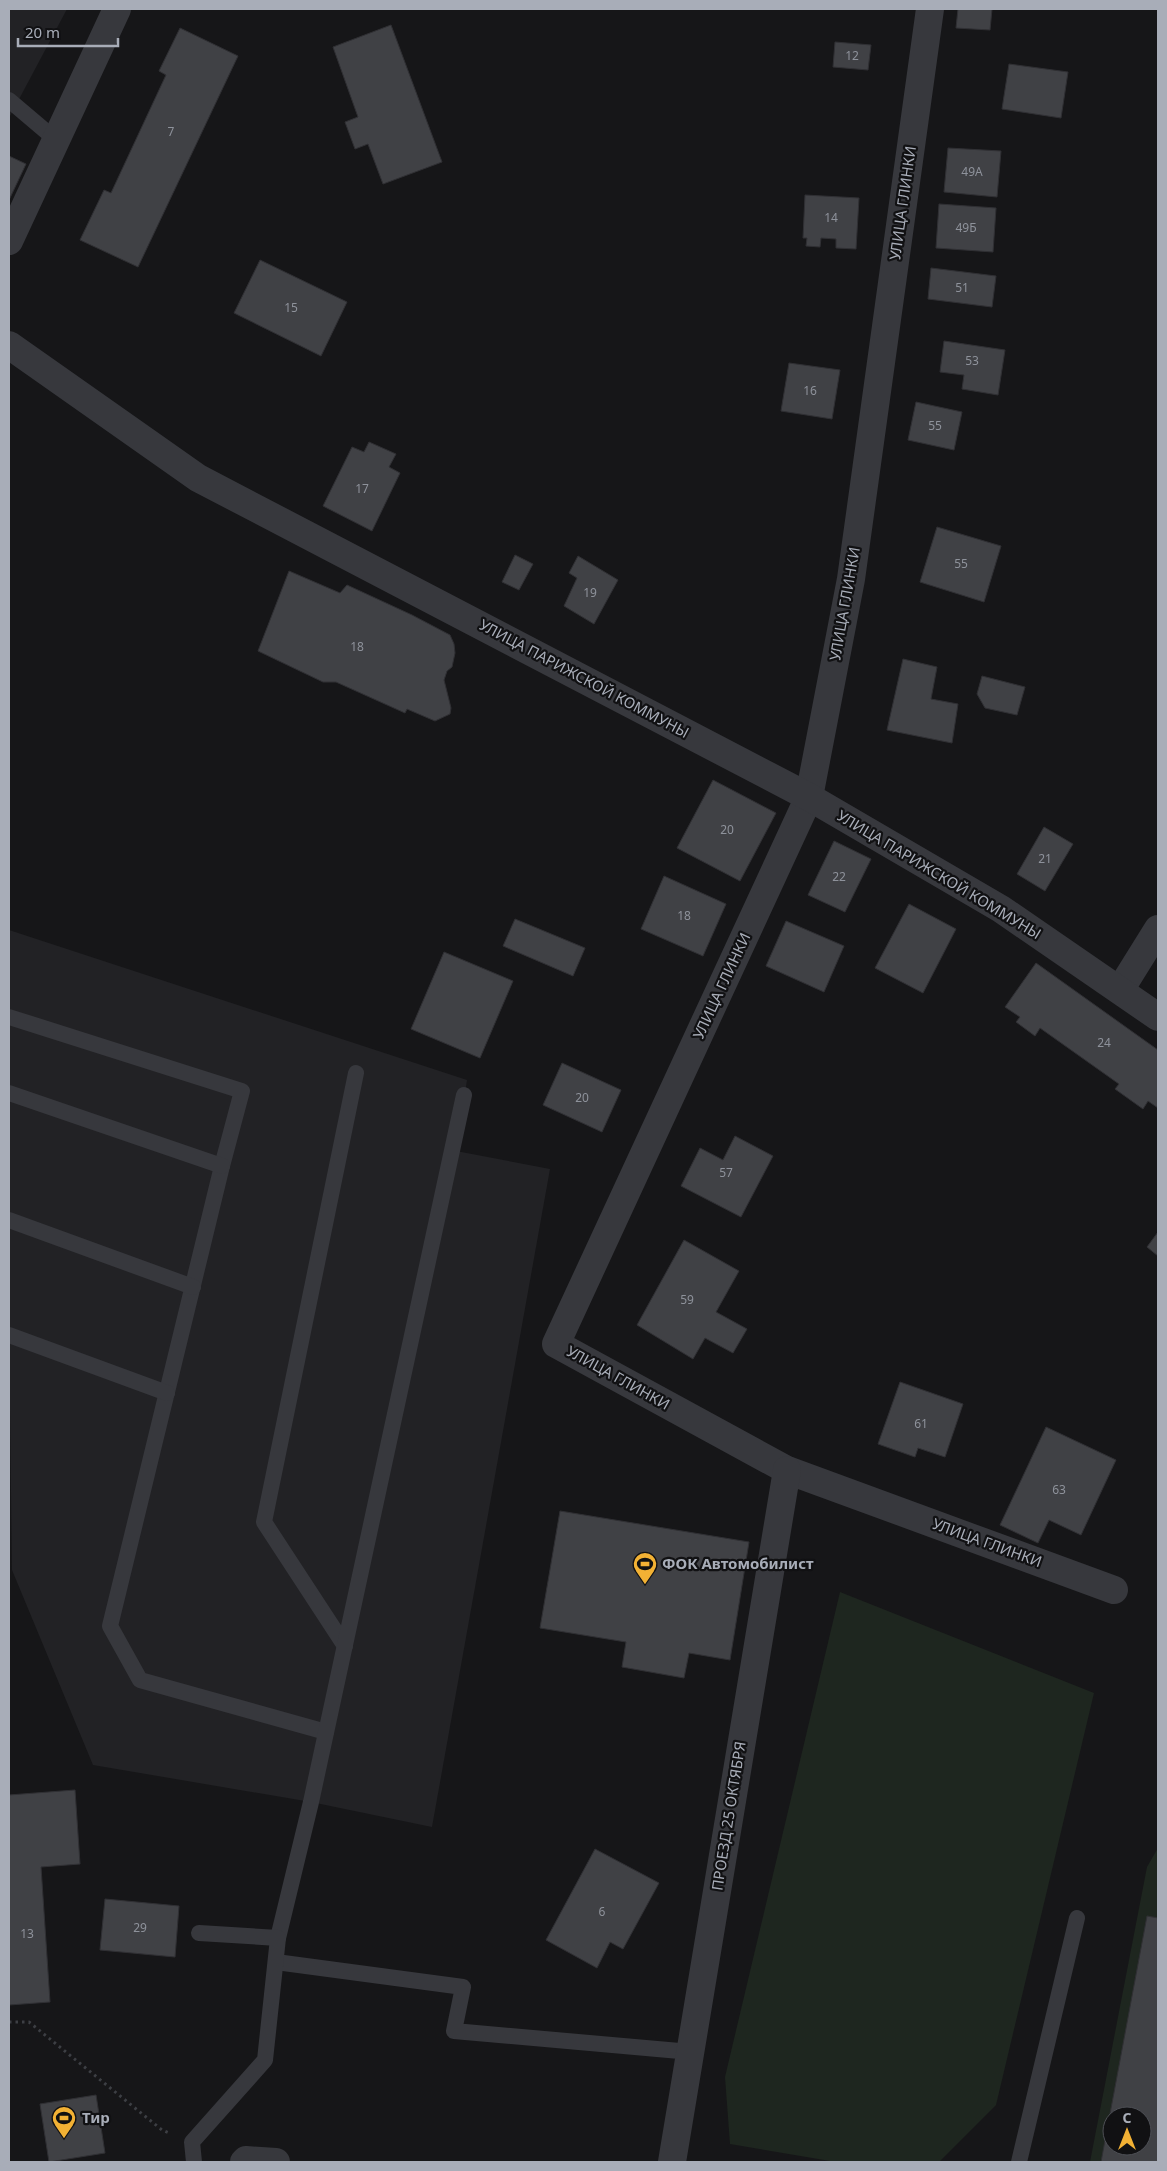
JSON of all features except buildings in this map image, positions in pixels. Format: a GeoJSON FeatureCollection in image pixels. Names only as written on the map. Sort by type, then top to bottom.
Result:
{"type":"FeatureCollection","features":[{"type":"Feature","properties":{"kind":"street"},"geometry":{"type":"LineString","coordinates":[[9,242],[116,9]]}},
{"type":"Feature","properties":{"kind":"street","name":"УЛИЦА ГЛИНКИ"},"geometry":{"type":"LineString","coordinates":[[930,9],[851,579],[809,797],[556,1344],[787,1470],[1114,1590]]}},
{"type":"Feature","properties":{"kind":"street","name":"УЛИЦА ПАРИЖСКОЙ КОММУНЫ"},"geometry":{"type":"LineString","coordinates":[[9,345],[198,478],[809,797],[1002,909],[1158,1017]]}},
{"type":"Feature","properties":{"kind":"street"},"geometry":{"type":"LineString","coordinates":[[1120,990],[1158,929]]}},
{"type":"Feature","properties":{"kind":"street","name":"ПРОЕЗД 25 ОКТЯБРЯ"},"geometry":{"type":"LineString","coordinates":[[672,2162],[787,1470]]}},
{"type":"Feature","properties":{"kind":"street"},"geometry":{"type":"LineString","coordinates":[[244,2162],[246,2160],[276,2162]]}},
{"type":"Feature","properties":{"kind":"lane"},"geometry":{"type":"LineString","coordinates":[[9,100],[55,139]]}},
{"type":"Feature","properties":{"kind":"lane"},"geometry":{"type":"LineString","coordinates":[[9,1016],[242,1090],[110,1626],[140,1680],[326,1732]]}},
{"type":"Feature","properties":{"kind":"lane"},"geometry":{"type":"LineString","coordinates":[[345,1646],[264,1522],[356,1073]]}},
{"type":"Feature","properties":{"kind":"lane"},"geometry":{"type":"LineString","coordinates":[[9,1093],[222,1166]]}},
{"type":"Feature","properties":{"kind":"lane"},"geometry":{"type":"LineString","coordinates":[[194,2162],[192,2142],[265,2060],[278,1938],[345,1646],[464,1095]]}},
{"type":"Feature","properties":{"kind":"lane"},"geometry":{"type":"LineString","coordinates":[[9,1220],[193,1286]]}},
{"type":"Feature","properties":{"kind":"lane"},"geometry":{"type":"LineString","coordinates":[[9,1335],[167,1393]]}},
{"type":"Feature","properties":{"kind":"lane"},"geometry":{"type":"LineString","coordinates":[[1019,2162],[1077,1918]]}},
{"type":"Feature","properties":{"kind":"lane"},"geometry":{"type":"LineString","coordinates":[[199,1933],[278,1938]]}},
{"type":"Feature","properties":{"kind":"lane"},"geometry":{"type":"LineString","coordinates":[[276,1962],[463,1986],[454,2031],[690,2052]]}},
{"type":"Feature","properties":{"kind":"path"},"geometry":{"type":"LineString","coordinates":[[9,2022],[29,2022],[162,2130],[192,2142]]}},
{"type":"Feature","properties":{"kind":"shaded area"},"geometry":{"type":"Polygon","coordinates":[[[9,9],[67,9],[9,118],[9,9]]]}},
{"type":"Feature","properties":{"kind":"shaded area"},"geometry":{"type":"Polygon","coordinates":[[[9,930],[467,1080],[456,1151],[550,1169],[432,1827],[311,1802],[93,1765],[12,1570],[9,1410],[9,930]]]}},
{"type":"Feature","properties":{"kind":"shaded area"},"geometry":{"type":"Polygon","coordinates":[[[840,1592],[1094,1693],[996,2105],[939,2162],[836,2162],[730,2144],[725,2077],[840,1592]]]}},
{"type":"Feature","properties":{"kind":"shaded area"},"geometry":{"type":"Polygon","coordinates":[[[1158,1848],[1158,2162],[1090,2162],[1147,1867],[1158,1848]]]}},
{"type":"Feature","properties":{"kind":"place","name":"ФОК Автомобилист"},"geometry":{"type":"Point","coordinates":[645,1585]}},
{"type":"Feature","properties":{"kind":"place","name":"Тир"},"geometry":{"type":"Point","coordinates":[64,2139]}}]}
